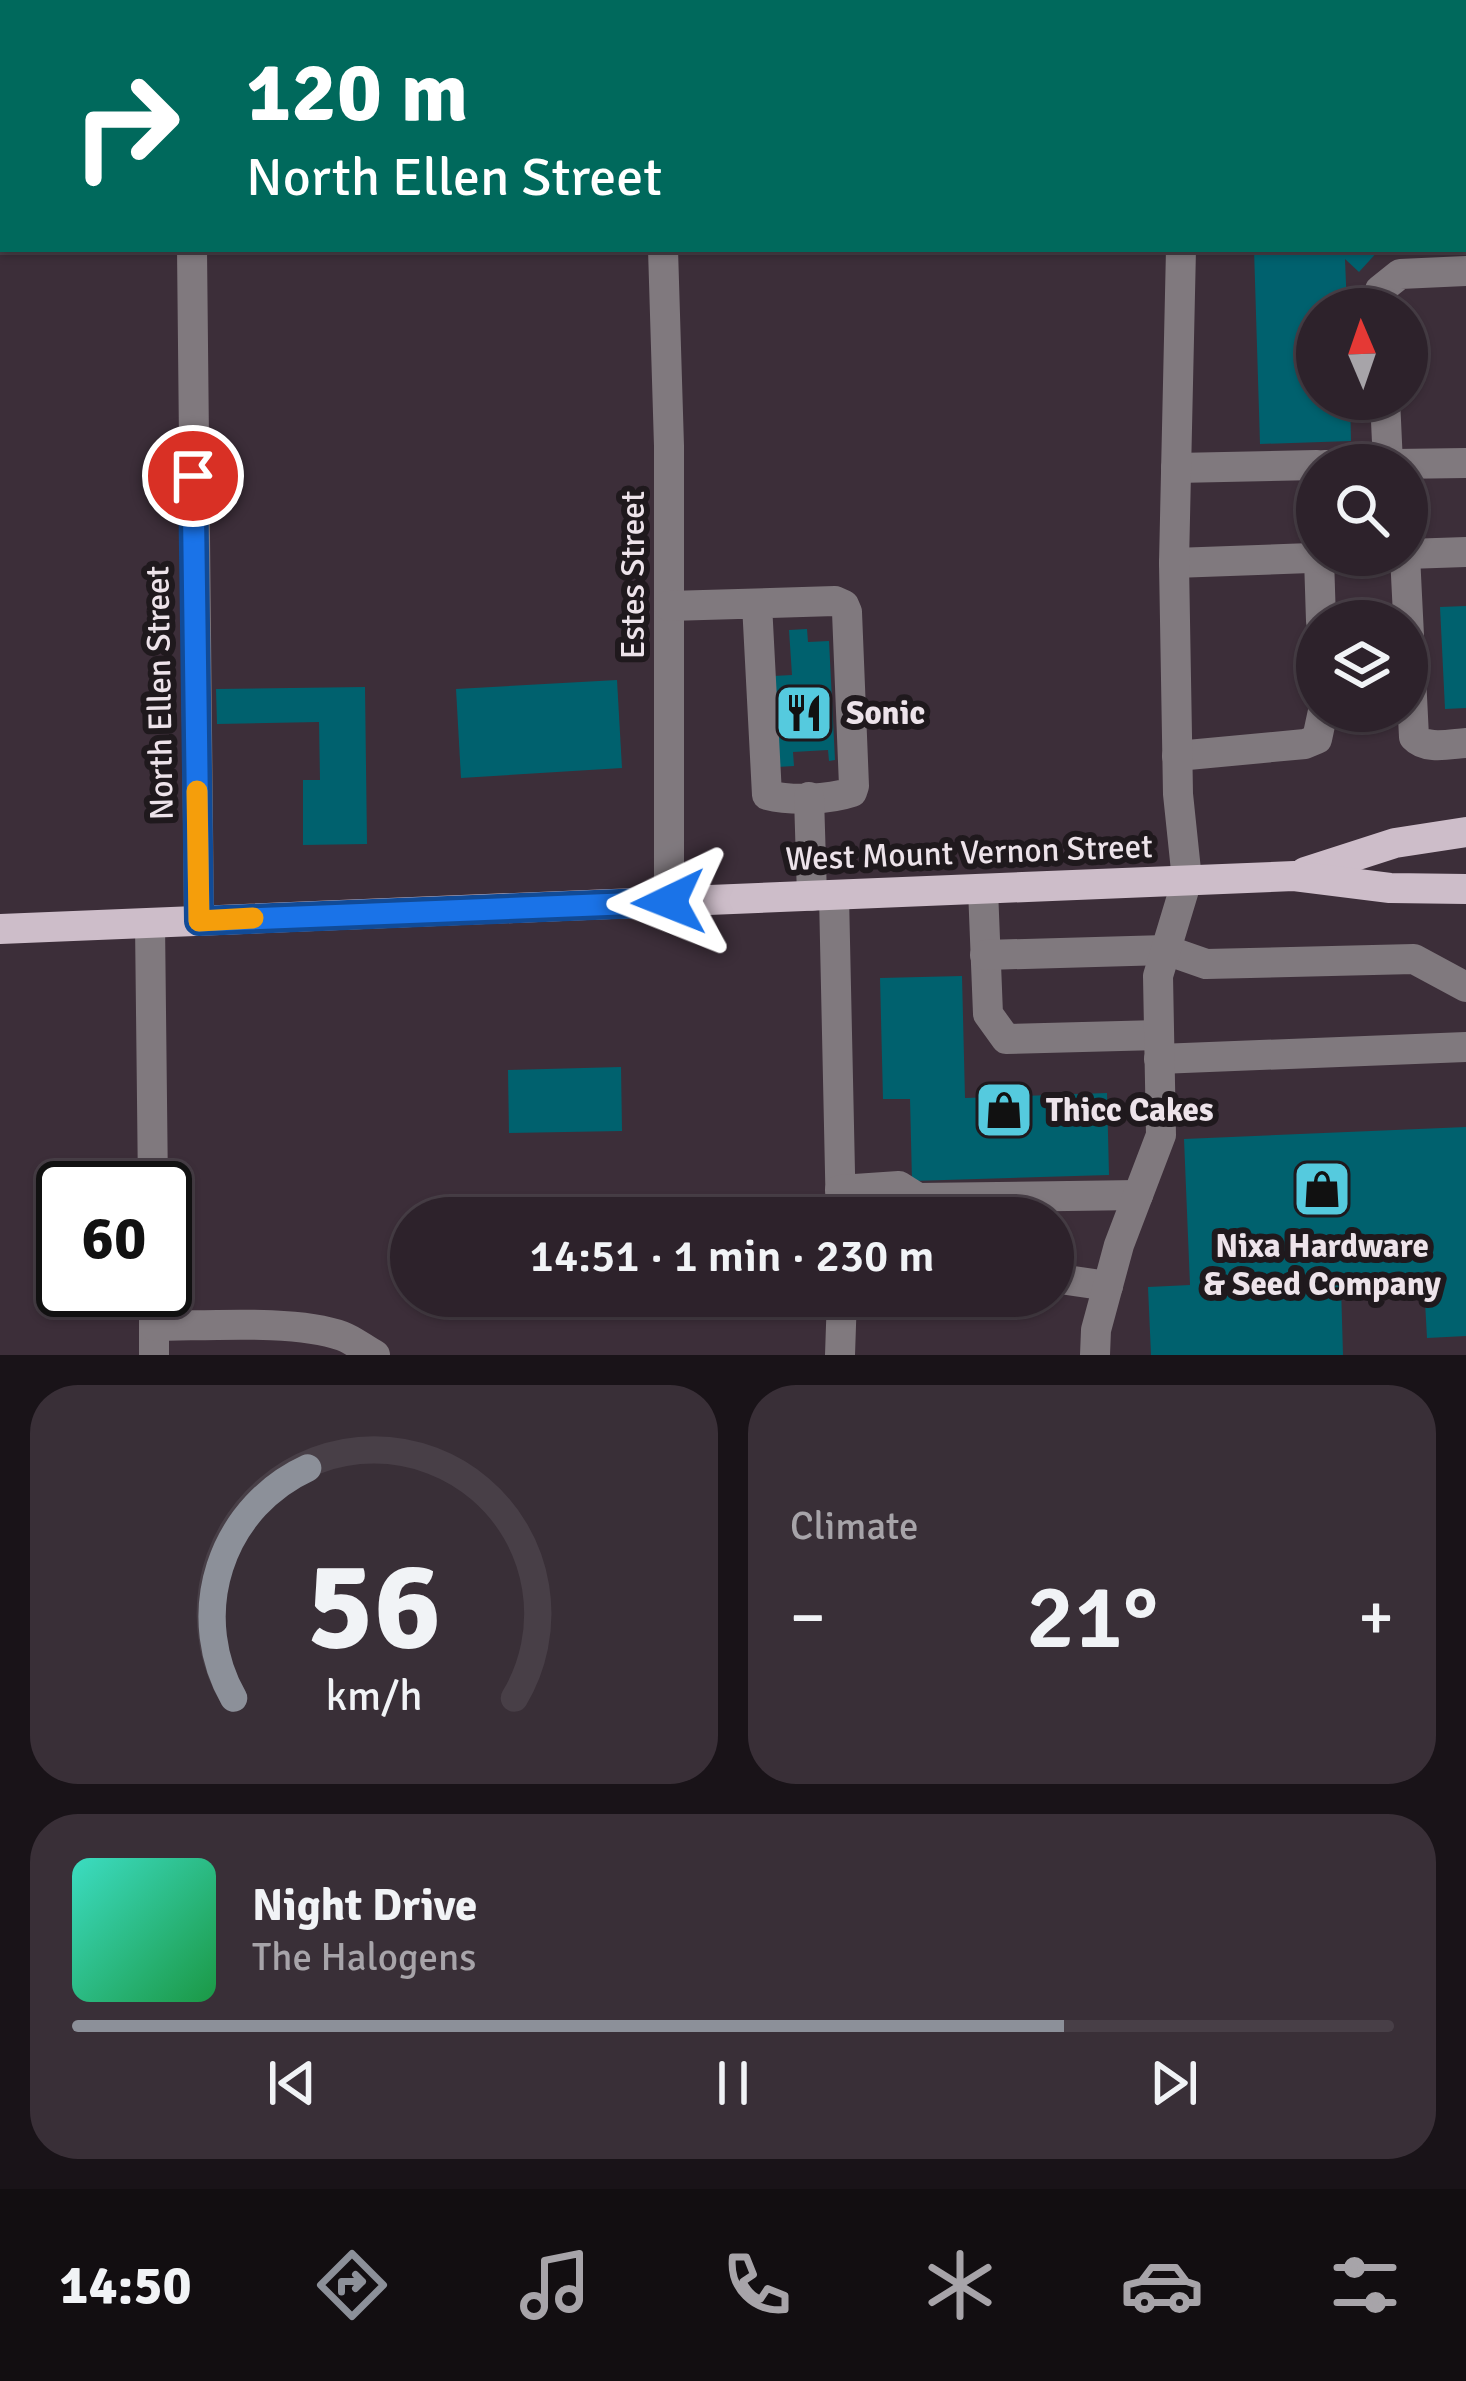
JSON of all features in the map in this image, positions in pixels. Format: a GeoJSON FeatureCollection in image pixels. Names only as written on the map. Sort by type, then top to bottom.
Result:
{"type":"FeatureCollection","features":[{"type":"Feature","properties":{"kind":"main road","name":"West Mount Vernon Street"},"geometry":{"type":"LineString","coordinates":[[1294,876],[1395,843],[1466,832]]}},
{"type":"Feature","properties":{"kind":"main road","name":"West Mount Vernon Street"},"geometry":{"type":"LineString","coordinates":[[0,929],[1294,876],[1390,889],[1460,888]]}},
{"type":"Feature","properties":{"kind":"street","name":"North Ellen Street"},"geometry":{"type":"LineString","coordinates":[[192,252],[199,921]]}},
{"type":"Feature","properties":{"kind":"street","name":"Estes Street"},"geometry":{"type":"LineString","coordinates":[[663,252],[669,446],[669,902]]}},
{"type":"Feature","properties":{"kind":"street"},"geometry":{"type":"LineString","coordinates":[[1095,1355],[1096,1330],[1120,1245],[1161,1135],[1158,976],[1187,880],[1178,794],[1174,563],[1181,252]]}},
{"type":"Feature","properties":{"kind":"street"},"geometry":{"type":"LineString","coordinates":[[1382,288],[1400,274],[1466,271]]}},
{"type":"Feature","properties":{"kind":"street"},"geometry":{"type":"LineString","coordinates":[[1428,463],[1466,463]]}},
{"type":"Feature","properties":{"kind":"street"},"geometry":{"type":"LineString","coordinates":[[1177,468],[1296,466]]}},
{"type":"Feature","properties":{"kind":"street"},"geometry":{"type":"LineString","coordinates":[[1428,554],[1466,552]]}},
{"type":"Feature","properties":{"kind":"street"},"geometry":{"type":"LineString","coordinates":[[1174,563],[1296,558]]}},
{"type":"Feature","properties":{"kind":"street"},"geometry":{"type":"LineString","coordinates":[[1407,576],[1414,737],[1426,745],[1466,743]]}},
{"type":"Feature","properties":{"kind":"street"},"geometry":{"type":"LineString","coordinates":[[669,607],[835,601],[844,605],[852,792],[766,795],[757,604]]}},
{"type":"Feature","properties":{"kind":"street"},"geometry":{"type":"LineString","coordinates":[[1178,756],[1305,744],[1317,739],[1318,732]]}},
{"type":"Feature","properties":{"kind":"street"},"geometry":{"type":"LineString","coordinates":[[808,797],[823,895],[840,1197]]}},
{"type":"Feature","properties":{"kind":"street"},"geometry":{"type":"LineString","coordinates":[[982,889],[988,1014],[1006,1039],[1159,1047],[1466,1047]]}},
{"type":"Feature","properties":{"kind":"street"},"geometry":{"type":"LineString","coordinates":[[150,923],[153,1161]]}},
{"type":"Feature","properties":{"kind":"street"},"geometry":{"type":"LineString","coordinates":[[985,955],[1166,950],[1207,964],[1414,959],[1466,987]]}},
{"type":"Feature","properties":{"kind":"street"},"geometry":{"type":"LineString","coordinates":[[863,1197],[899,1186],[916,1197]]}},
{"type":"Feature","properties":{"kind":"street"},"geometry":{"type":"LineString","coordinates":[[1028,1197],[1138,1196]]}},
{"type":"Feature","properties":{"kind":"street"},"geometry":{"type":"LineString","coordinates":[[1074,1281],[1108,1286]]}},
{"type":"Feature","properties":{"kind":"street"},"geometry":{"type":"LineString","coordinates":[[840,1355],[841,1317]]}},
{"type":"Feature","properties":{"kind":"street"},"geometry":{"type":"LineString","coordinates":[[154,1341],[266,1326],[343,1336],[375,1355]]}},
{"type":"Feature","properties":{"kind":"building"},"geometry":{"type":"Polygon","coordinates":[[[1254,252],[1377,252],[1359,272],[1345,259],[1346,288],[1296,288],[1296,420],[1350,420],[1351,441],[1260,444],[1254,252]]]}},
{"type":"Feature","properties":{"kind":"building"},"geometry":{"type":"Polygon","coordinates":[[[1466,606],[1466,708],[1445,709],[1440,607],[1466,606]]]}},
{"type":"Feature","properties":{"kind":"building","name":"Sonic"},"geometry":{"type":"Polygon","coordinates":[[[807,629],[808,642],[829,641],[835,760],[829,761],[828,750],[793,752],[794,766],[777,767],[773,676],[792,675],[789,630],[807,629]]]}},
{"type":"Feature","properties":{"kind":"building"},"geometry":{"type":"Polygon","coordinates":[[[617,680],[622,768],[461,778],[456,689],[617,680]]]}},
{"type":"Feature","properties":{"kind":"building"},"geometry":{"type":"Polygon","coordinates":[[[365,687],[367,844],[303,845],[303,780],[320,780],[319,722],[217,724],[216,689],[365,687]]]}},
{"type":"Feature","properties":{"kind":"building"},"geometry":{"type":"Polygon","coordinates":[[[962,976],[965,1098],[1107,1093],[1109,1175],[912,1181],[910,1099],[883,1099],[880,978],[962,976]]]}},
{"type":"Feature","properties":{"kind":"building"},"geometry":{"type":"Polygon","coordinates":[[[621,1067],[622,1131],[509,1133],[508,1070],[621,1067]]]}},
{"type":"Feature","properties":{"kind":"building"},"geometry":{"type":"Polygon","coordinates":[[[1466,1127],[1466,1336],[1427,1338],[1424,1283],[1341,1286],[1343,1355],[1151,1355],[1148,1287],[1190,1285],[1184,1139],[1466,1127]]]}},
{"type":"Feature","properties":{"kind":"slow traffic"},"geometry":{"type":"LineString","coordinates":[[197,791],[199,921],[253,918]]}},
{"type":"Feature","properties":{"kind":"place","name":"Sonic"},"geometry":{"type":"Point","coordinates":[804,713]}},
{"type":"Feature","properties":{"kind":"place","name":"Thicc Cakes"},"geometry":{"type":"Point","coordinates":[1004,1110]}},
{"type":"Feature","properties":{"kind":"place","name":"Nixa Hardware & Seed Company"},"geometry":{"type":"Point","coordinates":[1322,1189]}},
{"type":"Feature","properties":{"kind":"route"},"geometry":{"type":"LineString","coordinates":[[193,476],[199,921],[669,902]]}}]}
